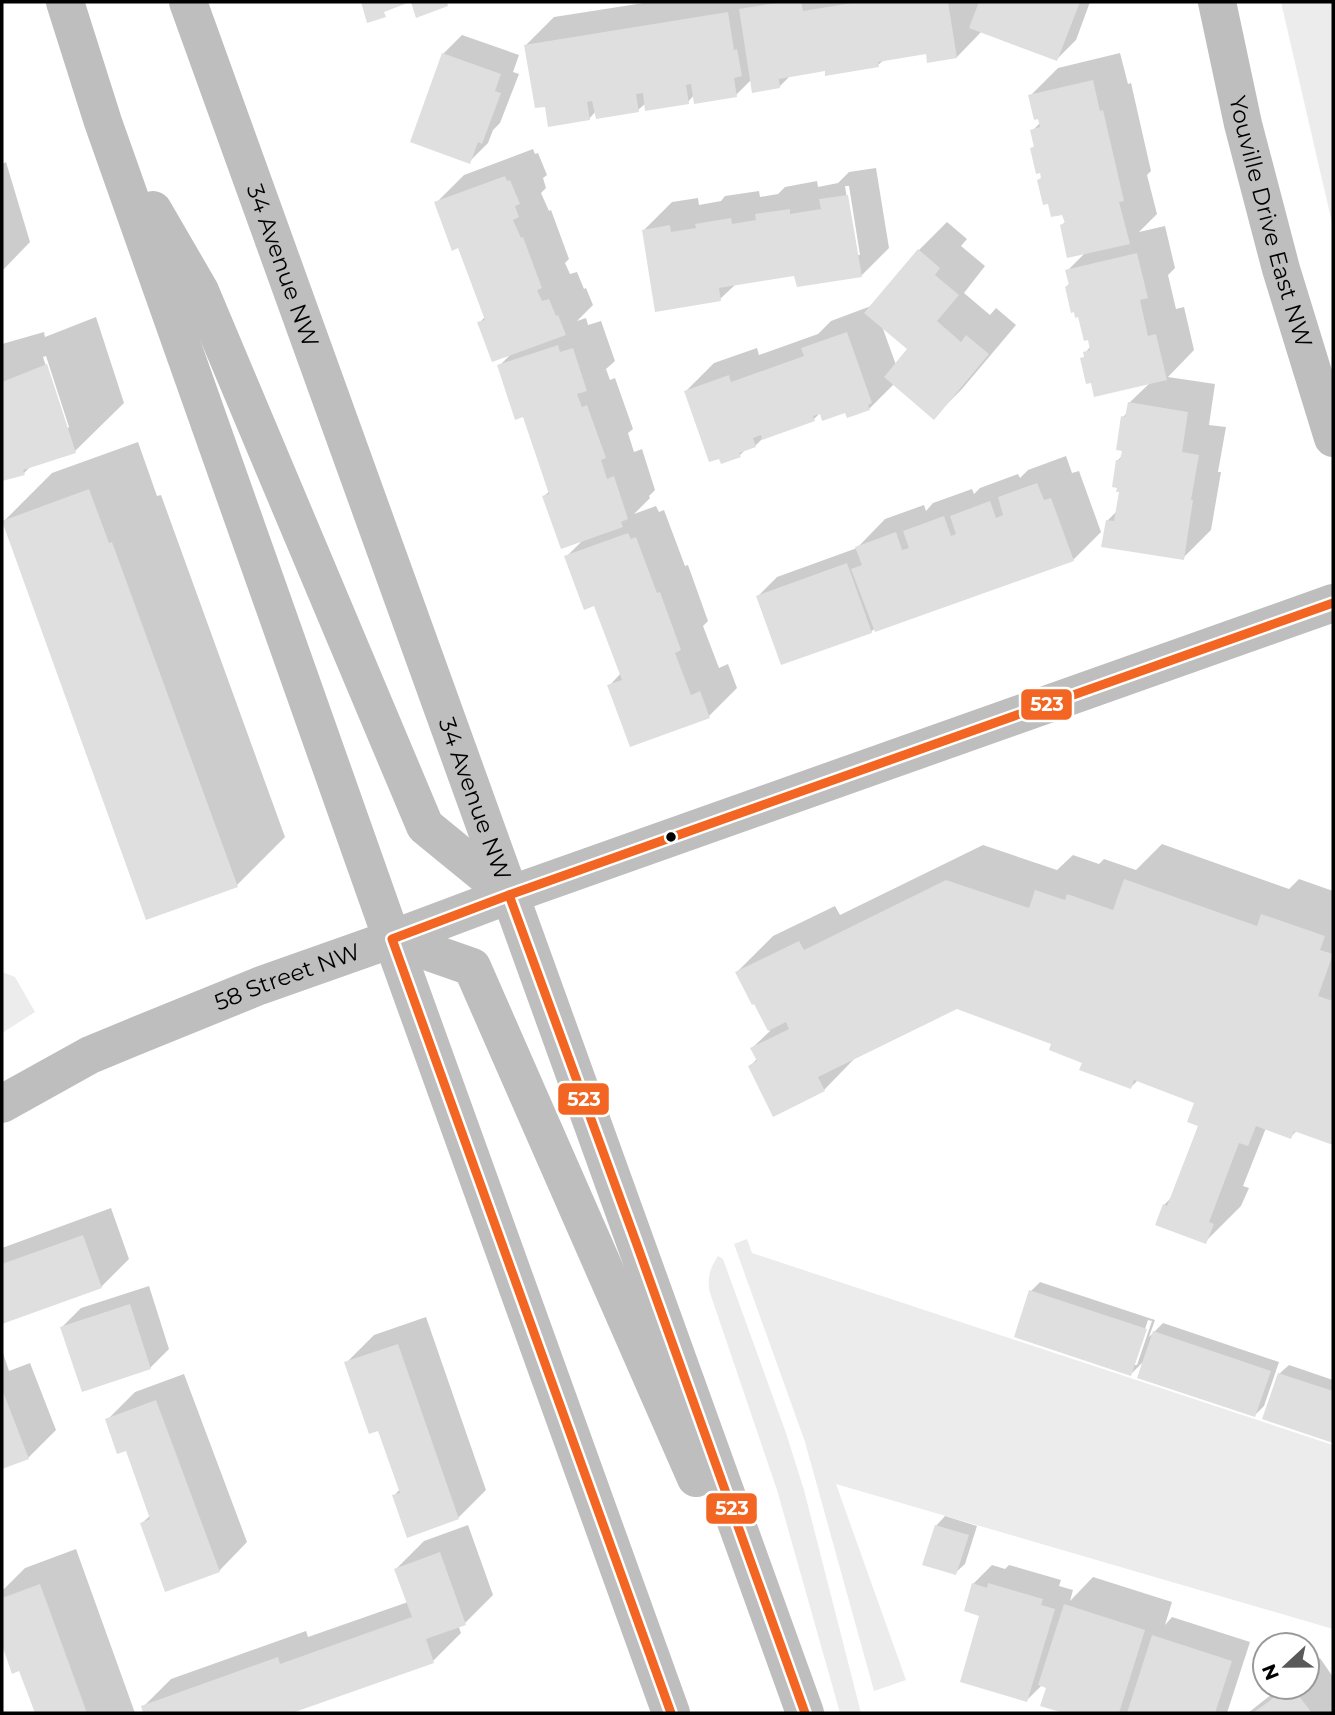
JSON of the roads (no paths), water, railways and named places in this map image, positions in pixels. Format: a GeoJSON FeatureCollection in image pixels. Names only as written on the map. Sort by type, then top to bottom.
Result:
{"type":"FeatureCollection","features":[{"type":"Feature","properties":{"kind":"main road"},"geometry":{"type":"LineString","coordinates":[[65,2],[103,122],[392,939],[671,1713]]}},
{"type":"Feature","properties":{"kind":"main road","name":"34 Avenue NW"},"geometry":{"type":"LineString","coordinates":[[188,2],[805,1713]]}},
{"type":"Feature","properties":{"kind":"main road","name":"Youville Drive East NW"},"geometry":{"type":"LineString","coordinates":[[1217,2],[1243,124],[1281,269],[1333,438]]}},
{"type":"Feature","properties":{"kind":"main road"},"geometry":{"type":"LineString","coordinates":[[103,122],[200,291],[425,826],[509,895]]}},
{"type":"Feature","properties":{"kind":"main road","name":"58 Street NW"},"geometry":{"type":"LineString","coordinates":[[2,1104],[90,1055],[260,986],[1333,603]]}},
{"type":"Feature","properties":{"kind":"main road"},"geometry":{"type":"LineString","coordinates":[[392,939],[472,967],[699,1485],[788,1667]]}}]}
